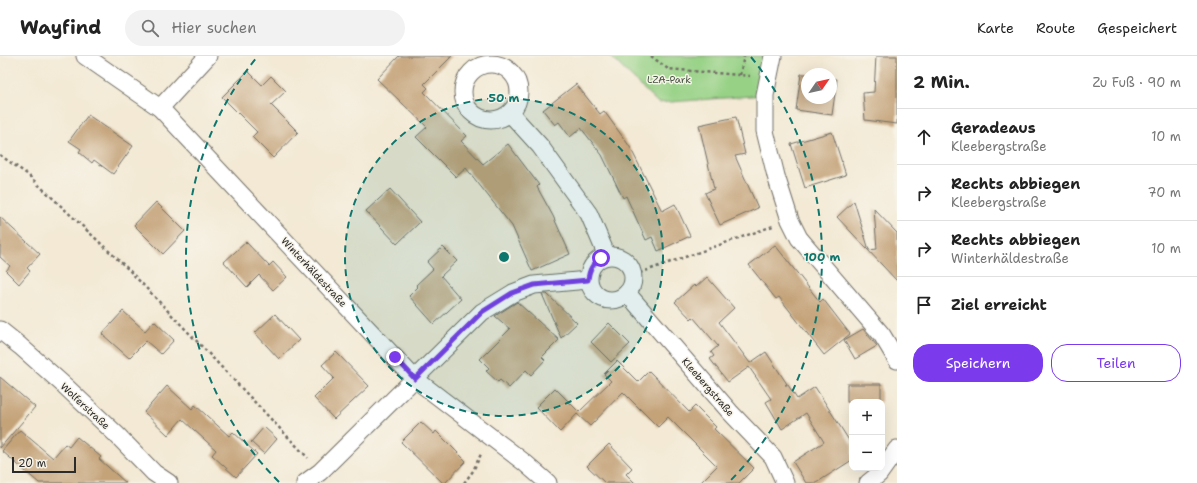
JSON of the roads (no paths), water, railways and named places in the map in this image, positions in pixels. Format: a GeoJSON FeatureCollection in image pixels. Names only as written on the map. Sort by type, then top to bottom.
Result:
{"type":"FeatureCollection","features":[{"type":"Feature","properties":{"kind":"street","name":"Winterhäldestraße"},"geometry":{"type":"LineString","coordinates":[[85,56],[160,108],[415,379],[548,483]]}},
{"type":"Feature","properties":{"kind":"street"},"geometry":{"type":"LineString","coordinates":[[160,108],[208,56]]}},
{"type":"Feature","properties":{"kind":"street"},"geometry":{"type":"LineString","coordinates":[[773,56],[766,95],[764,131],[790,220],[799,238],[882,335],[897,360]]}},
{"type":"Feature","properties":{"kind":"street"},"geometry":{"type":"LineString","coordinates":[[510,113],[540,146],[589,214],[607,256]]}},
{"type":"Feature","properties":{"kind":"street"},"geometry":{"type":"LineString","coordinates":[[607,256],[621,258],[631,268],[633,276],[631,288],[622,297],[615,300],[600,298],[595,293],[588,280],[591,267],[595,262],[607,256]]}},
{"type":"Feature","properties":{"kind":"street"},"geometry":{"type":"LineString","coordinates":[[305,483],[320,472],[482,312],[512,293],[534,285],[588,280]]}},
{"type":"Feature","properties":{"kind":"street","name":"Kleebergstraße"},"geometry":{"type":"LineString","coordinates":[[627,293],[725,406],[772,457],[785,483]]}},
{"type":"Feature","properties":{"kind":"street","name":"Wolferstraße"},"geometry":{"type":"LineString","coordinates":[[0,330],[65,386],[117,435],[154,473],[169,483]]}},
{"type":"Feature","properties":{"kind":"street"},"geometry":{"type":"LineString","coordinates":[[868,483],[879,474],[897,449]]}},
{"type":"Feature","properties":{"kind":"park label","name":"LZA-Park"},"geometry":{"type":"Point","coordinates":[669,79]}}]}
